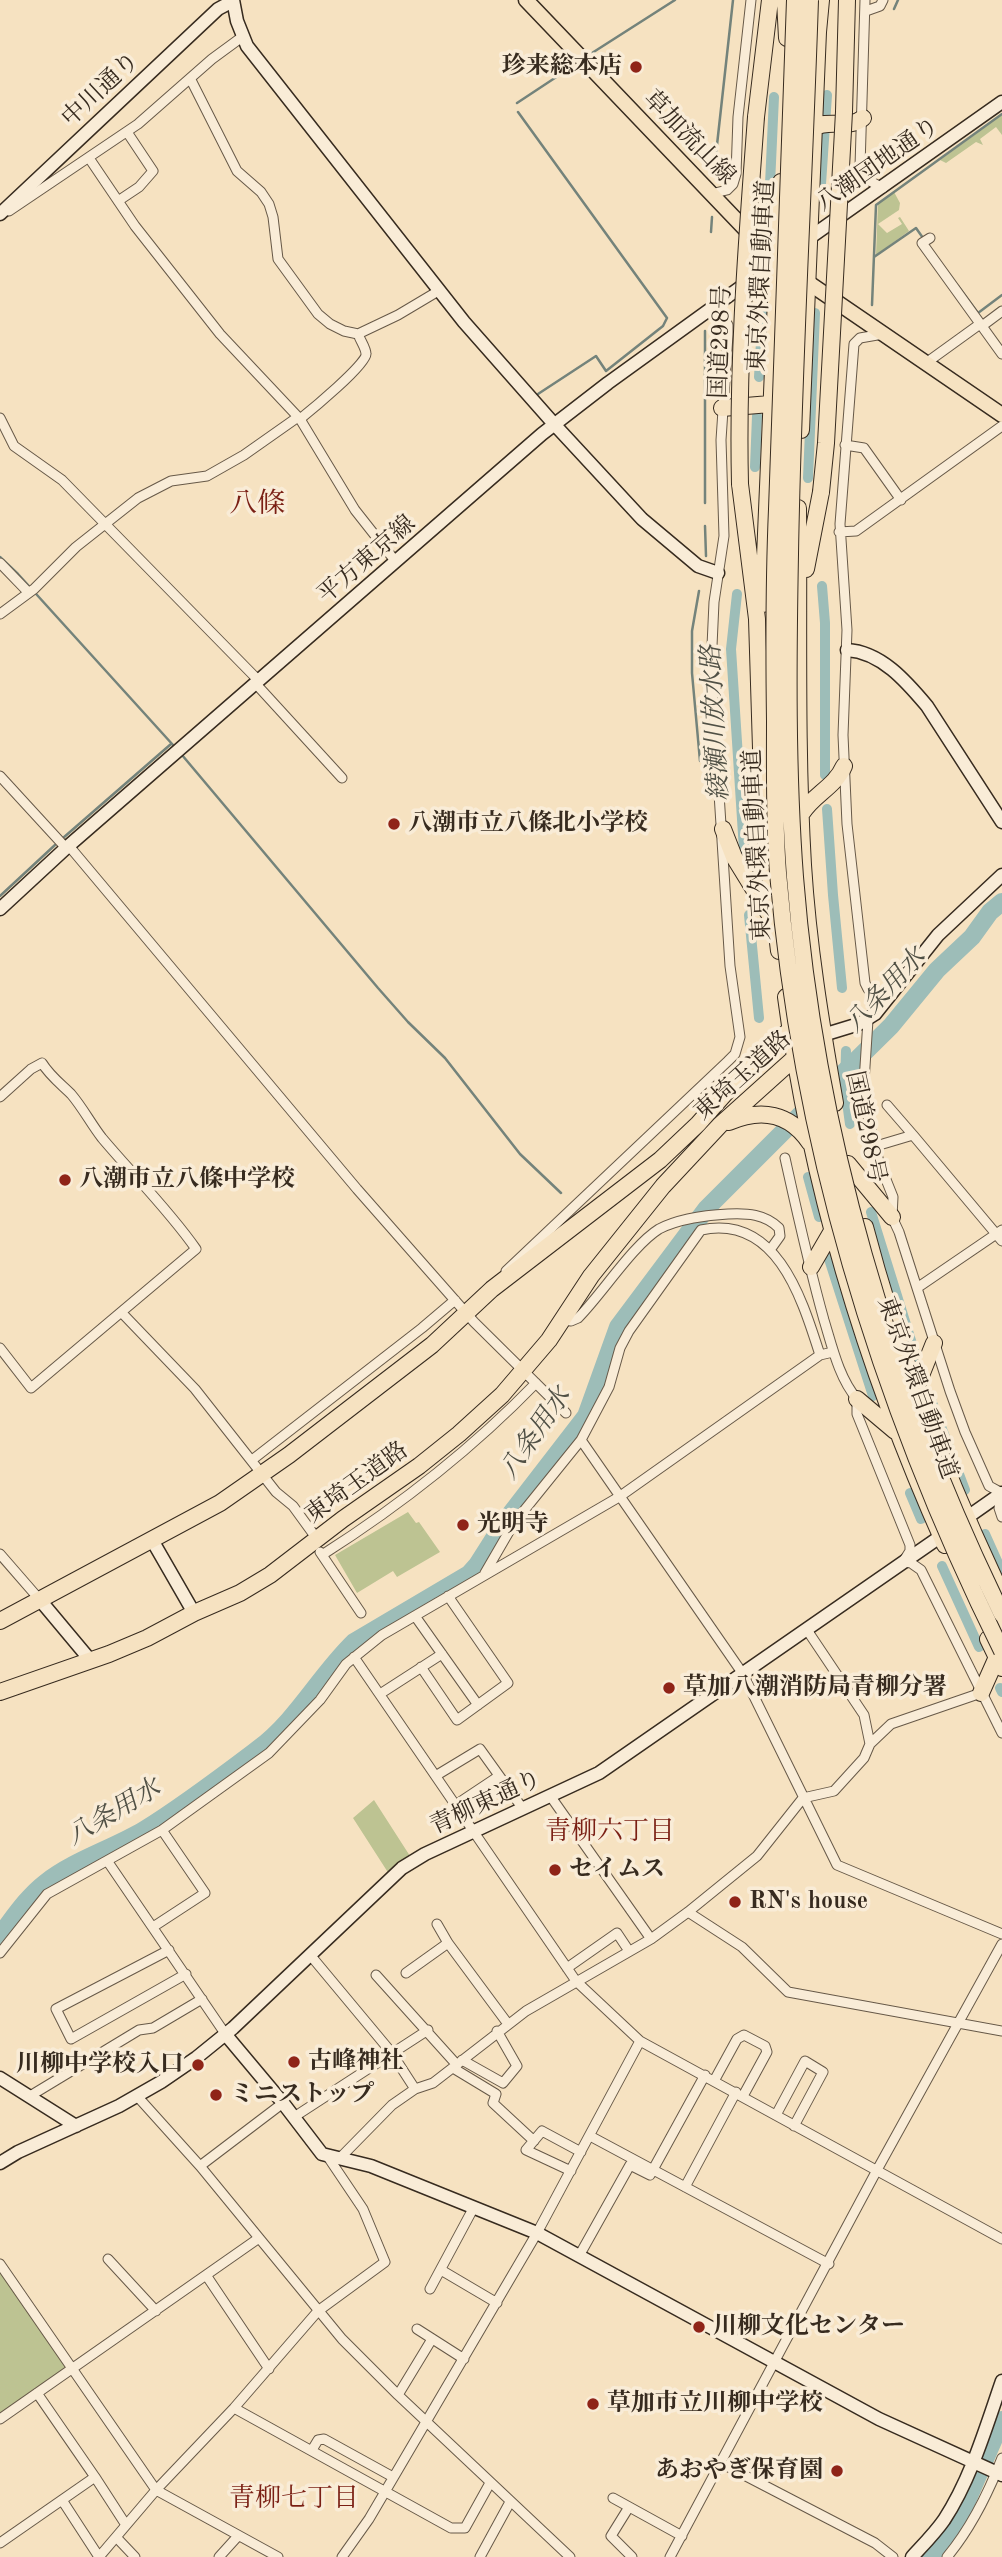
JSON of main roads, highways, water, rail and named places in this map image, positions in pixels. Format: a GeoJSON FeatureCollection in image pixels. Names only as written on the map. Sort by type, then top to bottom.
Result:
{"type":"FeatureCollection","features":[{"type":"Feature","properties":{"kind":"highway","name":"国道298号"},"geometry":{"type":"LineString","coordinates":[[770,0],[756,117],[739,439],[740,484],[757,619],[766,841],[790,1030],[811,1145],[860,1327],[897,1433],[941,1536],[1000,1659]]}},
{"type":"Feature","properties":{"kind":"highway","name":"国道298号"},"geometry":{"type":"LineString","coordinates":[[758,687],[764,598],[786,0]]}},
{"type":"Feature","properties":{"kind":"highway","name":"東京外環自動車道"},"geometry":{"type":"LineString","coordinates":[[795,0],[779,397],[774,612],[774,793],[778,871],[786,944],[816,1132],[862,1306],[911,1446],[1000,1659]]}},
{"type":"Feature","properties":{"kind":"highway","name":"東京外環自動車道"},"geometry":{"type":"LineString","coordinates":[[810,0],[793,403],[789,612],[789,739],[795,876],[801,933],[825,1090],[860,1239],[896,1355],[930,1450],[1002,1614]]}},
{"type":"Feature","properties":{"kind":"highway","name":"国道298号"},"geometry":{"type":"LineString","coordinates":[[821,0],[798,489],[798,686],[807,918],[823,1035],[848,1164],[870,1248],[916,1388],[967,1518],[1002,1595]]}},
{"type":"Feature","properties":{"kind":"highway","name":"国道298号"},"geometry":{"type":"LineString","coordinates":[[799,602],[821,492],[828,410],[844,112],[847,0]]}},
{"type":"Feature","properties":{"kind":"highway"},"geometry":{"type":"LineString","coordinates":[[813,128],[825,123],[850,124],[863,118]]}},
{"type":"Feature","properties":{"kind":"highway"},"geometry":{"type":"LineString","coordinates":[[722,408],[770,404]]}},
{"type":"Feature","properties":{"kind":"highway"},"geometry":{"type":"LineString","coordinates":[[802,813],[809,803],[832,785],[844,766]]}},
{"type":"Feature","properties":{"kind":"highway"},"geometry":{"type":"LineString","coordinates":[[723,829],[734,857],[764,902],[776,929]]}},
{"type":"Feature","properties":{"kind":"highway","name":"東埼玉道路"},"geometry":{"type":"LineString","coordinates":[[0,1621],[220,1503],[263,1475],[432,1345],[492,1289],[660,1160],[698,1124],[761,1053],[790,1030],[823,1035]]}},
{"type":"Feature","properties":{"kind":"highway","name":"東埼玉道路"},"geometry":{"type":"LineString","coordinates":[[0,1692],[91,1661],[147,1638],[240,1593],[317,1545],[419,1466],[459,1434],[524,1371],[615,1244],[663,1186],[720,1125],[823,1035]]}},
{"type":"Feature","properties":{"kind":"highway"},"geometry":{"type":"LineString","coordinates":[[720,1125],[742,1116],[767,1113],[791,1122],[811,1145]]}},
{"type":"Feature","properties":{"kind":"highway"},"geometry":{"type":"LineString","coordinates":[[848,1164],[892,1217]]}},
{"type":"Feature","properties":{"kind":"highway"},"geometry":{"type":"LineString","coordinates":[[811,1267],[832,1231]]}},
{"type":"Feature","properties":{"kind":"highway"},"geometry":{"type":"LineString","coordinates":[[916,1388],[934,1343]]}},
{"type":"Feature","properties":{"kind":"highway"},"geometry":{"type":"LineString","coordinates":[[857,1399],[897,1433]]}},
{"type":"Feature","properties":{"kind":"highway"},"geometry":{"type":"LineString","coordinates":[[981,1693],[1000,1659]]}},
{"type":"Feature","properties":{"kind":"main road","name":"草加流山線"},"geometry":{"type":"LineString","coordinates":[[526,0],[777,261],[1002,415]]}},
{"type":"Feature","properties":{"kind":"waterway"},"geometry":{"type":"LineString","coordinates":[[592,53],[675,0]]}},
{"type":"Feature","properties":{"kind":"waterway"},"geometry":{"type":"LineString","coordinates":[[715,163],[733,0]]}},
{"type":"Feature","properties":{"kind":"waterway"},"geometry":{"type":"LineString","coordinates":[[894,9],[898,0]]}},
{"type":"Feature","properties":{"kind":"waterway"},"geometry":{"type":"LineString","coordinates":[[517,103],[573,66]]}},
{"type":"Feature","properties":{"kind":"waterway","name":"綾瀬川放水路"},"geometry":{"type":"LineString","coordinates":[[821,184],[827,95]]}},
{"type":"Feature","properties":{"kind":"waterway","name":"綾瀬川放水路"},"geometry":{"type":"LineString","coordinates":[[769,206],[774,97]]}},
{"type":"Feature","properties":{"kind":"waterway"},"geometry":{"type":"LineString","coordinates":[[518,112],[667,318],[663,326],[606,371],[596,356],[538,394]]}},
{"type":"Feature","properties":{"kind":"waterway"},"geometry":{"type":"LineString","coordinates":[[872,305],[876,205],[1002,114]]}},
{"type":"Feature","properties":{"kind":"waterway"},"geometry":{"type":"LineString","coordinates":[[711,232],[712,217]]}},
{"type":"Feature","properties":{"kind":"waterway"},"geometry":{"type":"LineString","coordinates":[[874,257],[916,228],[923,238]]}},
{"type":"Feature","properties":{"kind":"waterway"},"geometry":{"type":"LineString","coordinates":[[958,286],[978,313],[1002,295]]}},
{"type":"Feature","properties":{"kind":"waterway","name":"綾瀬川放水路"},"geometry":{"type":"LineString","coordinates":[[759,377],[763,306]]}},
{"type":"Feature","properties":{"kind":"waterway","name":"綾瀬川放水路"},"geometry":{"type":"LineString","coordinates":[[808,478],[815,313]]}},
{"type":"Feature","properties":{"kind":"waterway"},"geometry":{"type":"LineString","coordinates":[[705,331],[705,503]]}},
{"type":"Feature","properties":{"kind":"waterway","name":"綾瀬川放水路"},"geometry":{"type":"LineString","coordinates":[[755,467],[757,416]]}},
{"type":"Feature","properties":{"kind":"waterway"},"geometry":{"type":"LineString","coordinates":[[705,526],[706,556]]}},
{"type":"Feature","properties":{"kind":"waterway"},"geometry":{"type":"LineString","coordinates":[[0,557],[173,745]]}},
{"type":"Feature","properties":{"kind":"waterway","name":"綾瀬川放水路"},"geometry":{"type":"LineString","coordinates":[[822,586],[825,623],[825,775]]}},
{"type":"Feature","properties":{"kind":"waterway"},"geometry":{"type":"LineString","coordinates":[[699,591],[692,631],[692,673],[700,761]]}},
{"type":"Feature","properties":{"kind":"waterway","name":"綾瀬川放水路"},"geometry":{"type":"LineString","coordinates":[[737,594],[731,649],[744,850]]}},
{"type":"Feature","properties":{"kind":"waterway"},"geometry":{"type":"LineString","coordinates":[[63,838],[171,744]]}},
{"type":"Feature","properties":{"kind":"waterway"},"geometry":{"type":"LineString","coordinates":[[182,755],[378,988],[445,1058],[520,1154],[561,1193]]}},
{"type":"Feature","properties":{"kind":"waterway","name":"綾瀬川放水路"},"geometry":{"type":"LineString","coordinates":[[827,809],[842,988]]}},
{"type":"Feature","properties":{"kind":"waterway"},"geometry":{"type":"LineString","coordinates":[[0,896],[55,845]]}},
{"type":"Feature","properties":{"kind":"waterway","name":"八条用水"},"geometry":{"type":"LineString","coordinates":[[821,1095],[891,1026],[937,970],[972,937],[990,912],[1002,902]]}},
{"type":"Feature","properties":{"kind":"waterway","name":"綾瀬川放水路"},"geometry":{"type":"LineString","coordinates":[[749,915],[759,1018]]}},
{"type":"Feature","properties":{"kind":"waterway","name":"綾瀬川放水路"},"geometry":{"type":"LineString","coordinates":[[846,1051],[845,1087],[850,1124]]}},
{"type":"Feature","properties":{"kind":"waterway","name":"八条用水"},"geometry":{"type":"LineString","coordinates":[[0,1935],[38,1889],[56,1875],[144,1830],[258,1749],[285,1725],[354,1642],[469,1574],[505,1521],[586,1416],[618,1327],[707,1208],[801,1114]]}},
{"type":"Feature","properties":{"kind":"waterway","name":"綾瀬川放水路"},"geometry":{"type":"LineString","coordinates":[[808,1177],[819,1217]]}},
{"type":"Feature","properties":{"kind":"waterway","name":"綾瀬川放水路"},"geometry":{"type":"LineString","coordinates":[[871,1212],[917,1360]]}},
{"type":"Feature","properties":{"kind":"waterway","name":"綾瀬川放水路"},"geometry":{"type":"LineString","coordinates":[[829,1259],[873,1396]]}},
{"type":"Feature","properties":{"kind":"waterway","name":"綾瀬川放水路"},"geometry":{"type":"LineString","coordinates":[[931,1400],[965,1490]]}},
{"type":"Feature","properties":{"kind":"waterway","name":"綾瀬川放水路"},"geometry":{"type":"LineString","coordinates":[[910,1493],[921,1519]]}},
{"type":"Feature","properties":{"kind":"waterway","name":"綾瀬川放水路"},"geometry":{"type":"LineString","coordinates":[[985,1534],[1002,1572]]}},
{"type":"Feature","properties":{"kind":"waterway","name":"綾瀬川放水路"},"geometry":{"type":"LineString","coordinates":[[942,1566],[979,1647]]}},
{"type":"Feature","properties":{"kind":"waterway","name":"綾瀬川放水路"},"geometry":{"type":"LineString","coordinates":[[1000,1688],[1002,1692]]}},
{"type":"Feature","properties":{"kind":"waterway"},"geometry":{"type":"LineString","coordinates":[[931,2557],[957,2524],[1002,2420]]}},
{"type":"Feature","properties":{"kind":"place","name":"珍来総本店"},"geometry":{"type":"Point","coordinates":[636,67]}},
{"type":"Feature","properties":{"kind":"place","name":"八潮市立八條北小学校"},"geometry":{"type":"Point","coordinates":[394,824]}},
{"type":"Feature","properties":{"kind":"place","name":"八潮市立八條中学校"},"geometry":{"type":"Point","coordinates":[65,1180]}},
{"type":"Feature","properties":{"kind":"place","name":"光明寺"},"geometry":{"type":"Point","coordinates":[463,1525]}},
{"type":"Feature","properties":{"kind":"place","name":"草加八潮消防局青柳分署"},"geometry":{"type":"Point","coordinates":[669,1688]}},
{"type":"Feature","properties":{"kind":"place","name":"セイムス"},"geometry":{"type":"Point","coordinates":[555,1870]}},
{"type":"Feature","properties":{"kind":"place","name":"RN's house"},"geometry":{"type":"Point","coordinates":[735,1902]}},
{"type":"Feature","properties":{"kind":"place","name":"古峰神社"},"geometry":{"type":"Point","coordinates":[294,2062]}},
{"type":"Feature","properties":{"kind":"place","name":"川柳中学校入口"},"geometry":{"type":"Point","coordinates":[198,2065]}},
{"type":"Feature","properties":{"kind":"place","name":"ミニストップ"},"geometry":{"type":"Point","coordinates":[216,2095]}},
{"type":"Feature","properties":{"kind":"place","name":"川柳文化センター"},"geometry":{"type":"Point","coordinates":[699,2327]}},
{"type":"Feature","properties":{"kind":"place","name":"草加市立川柳中学校"},"geometry":{"type":"Point","coordinates":[593,2404]}},
{"type":"Feature","properties":{"kind":"place","name":"あおやぎ保育園"},"geometry":{"type":"Point","coordinates":[837,2471]}},
{"type":"Feature","properties":{"kind":"district","name":"八條"},"geometry":{"type":"Point","coordinates":[257,505]}},
{"type":"Feature","properties":{"kind":"district","name":"青柳六丁目"},"geometry":{"type":"Point","coordinates":[610,1832]}},
{"type":"Feature","properties":{"kind":"district","name":"青柳七丁目"},"geometry":{"type":"Point","coordinates":[294,2499]}}]}
